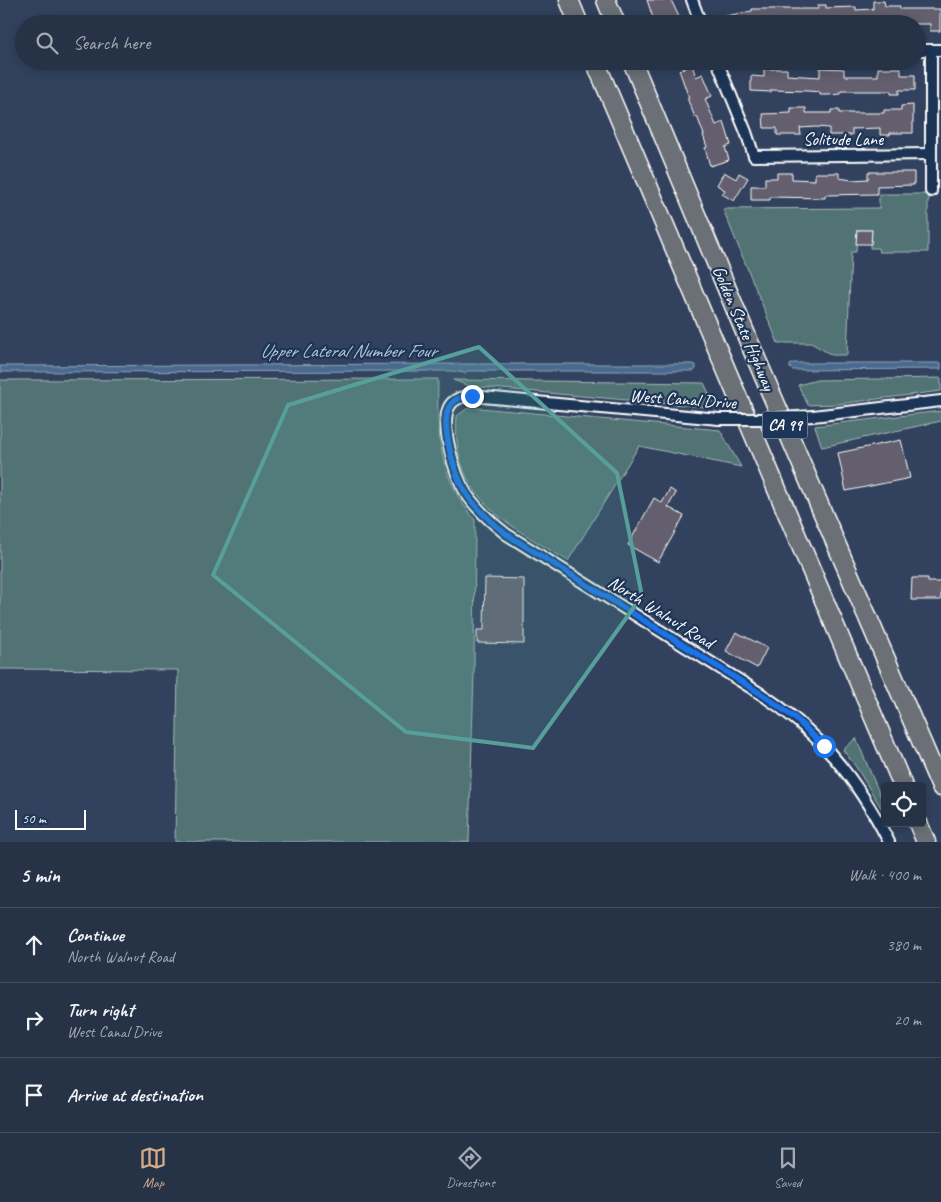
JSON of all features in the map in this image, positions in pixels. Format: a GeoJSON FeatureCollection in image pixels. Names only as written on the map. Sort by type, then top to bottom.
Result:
{"type":"FeatureCollection","features":[{"type":"Feature","properties":{"kind":"highway"},"geometry":{"type":"LineString","coordinates":[[569,0],[575,15]]}},
{"type":"Feature","properties":{"kind":"highway"},"geometry":{"type":"LineString","coordinates":[[606,0],[612,15]]}},
{"type":"Feature","properties":{"kind":"highway","name":"Golden State Highway"},"geometry":{"type":"LineString","coordinates":[[599,70],[901,782]]}},
{"type":"Feature","properties":{"kind":"highway","name":"Golden State Highway"},"geometry":{"type":"LineString","coordinates":[[636,70],[752,350],[941,787]]}},
{"type":"Feature","properties":{"kind":"highway"},"geometry":{"type":"LineString","coordinates":[[920,827],[926,842]]}},
{"type":"Feature","properties":{"kind":"street"},"geometry":{"type":"LineString","coordinates":[[692,0],[698,15]]}},
{"type":"Feature","properties":{"kind":"street"},"geometry":{"type":"LineString","coordinates":[[931,191],[936,50]]}},
{"type":"Feature","properties":{"kind":"street","name":"Solitude Lane"},"geometry":{"type":"LineString","coordinates":[[724,70],[754,156],[931,154]]}},
{"type":"Feature","properties":{"kind":"street","name":"West Canal Drive"},"geometry":{"type":"LineString","coordinates":[[454,402],[464,396],[472,396],[718,419],[766,419],[814,416],[941,401]]}},
{"type":"Feature","properties":{"kind":"street","name":"North Walnut Road"},"geometry":{"type":"LineString","coordinates":[[454,402],[450,407],[447,421],[450,450],[465,492],[483,515],[506,534],[758,692],[795,718],[824,746],[850,776],[872,808],[889,842]]}},
{"type":"Feature","properties":{"kind":"highlighted area"},"geometry":{"type":"Polygon","coordinates":[[[479,347],[617,473],[642,596],[533,748],[406,732],[213,575],[288,405],[479,347]]]}},
{"type":"Feature","properties":{"kind":"green space"},"geometry":{"type":"Polygon","coordinates":[[[879,194],[932,194],[928,201],[928,252],[879,252],[878,248],[870,248],[872,230],[857,230],[856,252],[851,252],[847,355],[832,355],[811,343],[778,343],[723,209],[879,208],[879,194]]]}},
{"type":"Feature","properties":{"kind":"green space"},"geometry":{"type":"Polygon","coordinates":[[[941,378],[941,391],[838,404],[808,405],[798,385],[817,380],[941,378]]]}},
{"type":"Feature","properties":{"kind":"green space"},"geometry":{"type":"Polygon","coordinates":[[[438,379],[438,418],[442,454],[453,487],[475,520],[474,672],[469,842],[175,842],[178,670],[0,669],[0,380],[438,379]]]}},
{"type":"Feature","properties":{"kind":"green space"},"geometry":{"type":"Polygon","coordinates":[[[453,380],[704,383],[716,408],[469,386],[453,380]]]}},
{"type":"Feature","properties":{"kind":"green space"},"geometry":{"type":"Polygon","coordinates":[[[468,408],[720,430],[741,467],[639,446],[568,561],[505,520],[487,505],[473,488],[463,468],[457,444],[457,416],[468,408]]]}},
{"type":"Feature","properties":{"kind":"green space"},"geometry":{"type":"Polygon","coordinates":[[[941,411],[941,421],[822,447],[815,426],[941,411]]]}},
{"type":"Feature","properties":{"kind":"green space"},"geometry":{"type":"Polygon","coordinates":[[[856,738],[881,797],[881,808],[856,767],[843,750],[856,738]]]}},
{"type":"Feature","properties":{"kind":"water"},"geometry":{"type":"Polygon","coordinates":[[[793,363],[941,363],[941,369],[793,370],[790,368],[790,365],[793,363]]]}},
{"type":"Feature","properties":{"kind":"water"},"geometry":{"type":"Polygon","coordinates":[[[693,364],[696,365],[696,369],[694,371],[467,371],[465,373],[452,371],[0,372],[0,366],[693,364]]]}},
{"type":"Feature","properties":{"kind":"building"},"geometry":{"type":"Polygon","coordinates":[[[647,0],[671,0],[678,15],[652,15],[647,0]]]}},
{"type":"Feature","properties":{"kind":"building"},"geometry":{"type":"Polygon","coordinates":[[[873,1],[884,1],[885,6],[900,6],[900,9],[940,9],[940,31],[930,31],[930,24],[926,24],[926,15],[731,15],[752,11],[752,9],[818,9],[818,5],[826,5],[826,8],[856,7],[856,10],[873,9],[873,1]]]}},
{"type":"Feature","properties":{"kind":"building"},"geometry":{"type":"Polygon","coordinates":[[[679,70],[694,70],[696,77],[703,74],[712,96],[705,99],[716,125],[724,122],[731,145],[725,147],[729,160],[710,166],[704,135],[697,116],[695,117],[687,98],[689,98],[679,70]]]}},
{"type":"Feature","properties":{"kind":"building"},"geometry":{"type":"Polygon","coordinates":[[[764,70],[787,70],[787,75],[820,77],[820,70],[844,70],[844,76],[878,76],[878,70],[901,70],[901,75],[915,75],[915,90],[899,90],[899,94],[891,94],[891,91],[841,91],[841,94],[828,95],[820,95],[820,92],[808,91],[751,91],[751,76],[764,77],[764,70]]]}},
{"type":"Feature","properties":{"kind":"building"},"geometry":{"type":"Polygon","coordinates":[[[913,105],[913,133],[880,135],[880,128],[852,129],[852,135],[829,135],[829,128],[816,127],[800,128],[801,135],[777,135],[777,128],[764,128],[763,114],[791,113],[791,108],[806,108],[806,113],[831,113],[831,110],[839,110],[839,113],[884,113],[884,110],[901,110],[901,106],[913,105]]]}},
{"type":"Feature","properties":{"kind":"building"},"geometry":{"type":"Polygon","coordinates":[[[724,172],[736,179],[739,173],[748,178],[734,201],[722,194],[725,190],[717,185],[724,172]]]}},
{"type":"Feature","properties":{"kind":"building"},"geometry":{"type":"Polygon","coordinates":[[[868,172],[914,172],[914,185],[877,186],[877,194],[825,195],[825,198],[770,197],[770,200],[751,200],[751,186],[765,186],[765,178],[777,178],[777,173],[792,173],[792,179],[815,180],[815,173],[839,173],[839,178],[852,180],[868,179],[868,172]]]}},
{"type":"Feature","properties":{"kind":"building"},"geometry":{"type":"Polygon","coordinates":[[[857,230],[872,230],[871,244],[856,244],[857,230]]]}},
{"type":"Feature","properties":{"kind":"building"},"geometry":{"type":"Polygon","coordinates":[[[901,440],[910,478],[846,491],[838,453],[901,440]]]}},
{"type":"Feature","properties":{"kind":"building"},"geometry":{"type":"Polygon","coordinates":[[[670,489],[676,493],[668,507],[684,516],[658,562],[628,545],[654,498],[662,503],[670,489]]]}},
{"type":"Feature","properties":{"kind":"building"},"geometry":{"type":"Polygon","coordinates":[[[485,578],[524,579],[524,644],[477,643],[477,630],[484,630],[485,578]]]}},
{"type":"Feature","properties":{"kind":"building"},"geometry":{"type":"Polygon","coordinates":[[[912,578],[928,578],[928,582],[941,582],[941,600],[911,600],[912,578]]]}},
{"type":"Feature","properties":{"kind":"building"},"geometry":{"type":"Polygon","coordinates":[[[736,632],[767,648],[757,668],[726,651],[736,632]]]}},
{"type":"Feature","properties":{"kind":"route"},"geometry":{"type":"LineString","coordinates":[[472,396],[464,396],[458,399],[450,407],[447,421],[448,435],[458,478],[465,492],[483,515],[506,534],[766,697],[795,718],[824,746]]}},
{"type":"Feature","properties":{"kind":"water label","name":"Upper Lateral Number Four"},"geometry":{"type":"Point","coordinates":[348,351]}}]}
